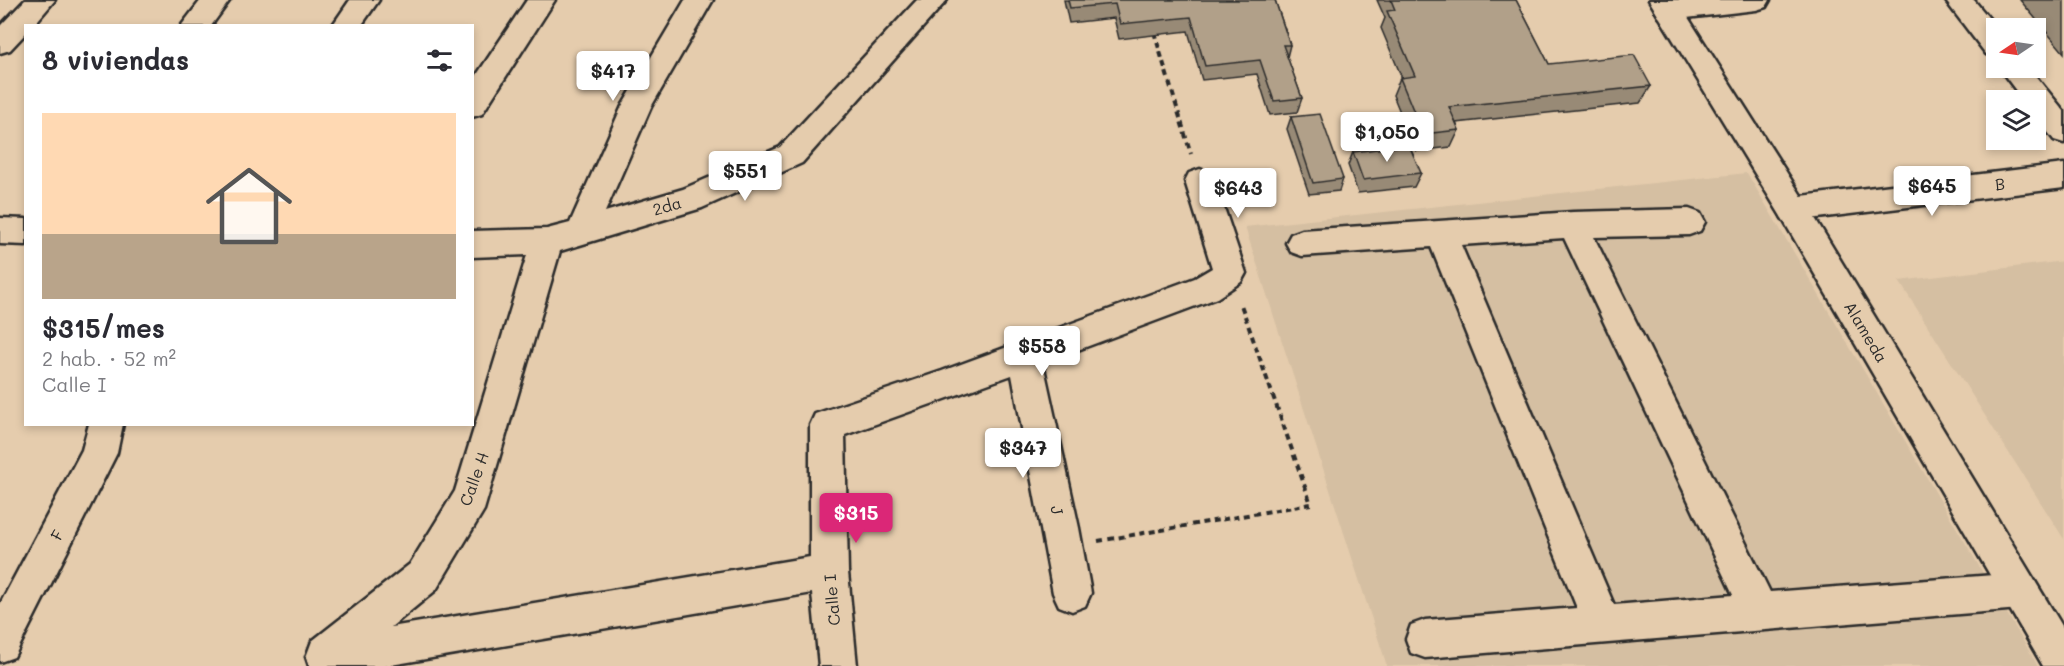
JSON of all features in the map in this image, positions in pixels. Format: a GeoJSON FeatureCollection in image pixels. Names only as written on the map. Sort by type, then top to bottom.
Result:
{"type":"FeatureCollection","features":[{"type":"Feature","properties":{"kind":"street"},"geometry":{"type":"LineString","coordinates":[[0,44],[41,0]]}},
{"type":"Feature","properties":{"kind":"street"},"geometry":{"type":"LineString","coordinates":[[197,24],[216,0]]}},
{"type":"Feature","properties":{"kind":"street"},"geometry":{"type":"LineString","coordinates":[[347,24],[365,0]]}},
{"type":"Feature","properties":{"kind":"street"},"geometry":{"type":"LineString","coordinates":[[474,103],[541,0]]}},
{"type":"Feature","properties":{"kind":"street"},"geometry":{"type":"LineString","coordinates":[[581,232],[637,106],[699,0]]}},
{"type":"Feature","properties":{"kind":"street","name":"2da"},"geometry":{"type":"LineString","coordinates":[[474,244],[547,242],[691,199],[791,155],[933,0]]}},
{"type":"Feature","properties":{"kind":"street"},"geometry":{"type":"LineString","coordinates":[[1666,5],[1756,0]]}},
{"type":"Feature","properties":{"kind":"street"},"geometry":{"type":"LineString","coordinates":[[1959,0],[1986,34]]}},
{"type":"Feature","properties":{"kind":"street","name":"Alameda"},"geometry":{"type":"LineString","coordinates":[[1666,5],[1793,210],[2064,665]]}},
{"type":"Feature","properties":{"kind":"street"},"geometry":{"type":"LineString","coordinates":[[2021,78],[2064,132]]}},
{"type":"Feature","properties":{"kind":"street","name":"B"},"geometry":{"type":"LineString","coordinates":[[1793,210],[2064,176]]}},
{"type":"Feature","properties":{"kind":"street"},"geometry":{"type":"LineString","coordinates":[[1025,356],[1206,288],[1230,273],[1200,181]]}},
{"type":"Feature","properties":{"kind":"street"},"geometry":{"type":"LineString","coordinates":[[1302,243],[1573,225],[1689,222]]}},
{"type":"Feature","properties":{"kind":"street"},"geometry":{"type":"LineString","coordinates":[[1573,225],[1760,612]]}},
{"type":"Feature","properties":{"kind":"street"},"geometry":{"type":"LineString","coordinates":[[0,231],[24,232]]}},
{"type":"Feature","properties":{"kind":"street"},"geometry":{"type":"LineString","coordinates":[[1441,234],[1603,625]]}},
{"type":"Feature","properties":{"kind":"street","name":"Calle H"},"geometry":{"type":"LineString","coordinates":[[321,661],[423,577],[471,498],[547,242]]}},
{"type":"Feature","properties":{"kind":"street","name":"Calle I"},"geometry":{"type":"LineString","coordinates":[[838,666],[829,572],[827,425],[1025,356]]}},
{"type":"Feature","properties":{"kind":"street","name":"J"},"geometry":{"type":"LineString","coordinates":[[1025,356],[1072,593]]}},
{"type":"Feature","properties":{"kind":"street","name":"F"},"geometry":{"type":"LineString","coordinates":[[0,643],[99,453],[106,426]]}},
{"type":"Feature","properties":{"kind":"street"},"geometry":{"type":"LineString","coordinates":[[321,661],[829,572]]}},
{"type":"Feature","properties":{"kind":"street"},"geometry":{"type":"LineString","coordinates":[[1425,639],[2020,591]]}},
{"type":"Feature","properties":{"kind":"path"},"geometry":{"type":"LineString","coordinates":[[1151,23],[1200,181]]}},
{"type":"Feature","properties":{"kind":"path"},"geometry":{"type":"LineString","coordinates":[[1064,547],[1311,504],[1230,273]]}},
{"type":"Feature","properties":{"kind":"shaded area"},"geometry":{"type":"Polygon","coordinates":[[[1747,173],[2038,666],[1387,666],[1245,227],[1747,173]]]}},
{"type":"Feature","properties":{"kind":"shaded area"},"geometry":{"type":"Polygon","coordinates":[[[2064,261],[2064,539],[1899,281],[2064,261]]]}},
{"type":"Feature","properties":{"kind":"building"},"geometry":{"type":"Polygon","coordinates":[[[1068,0],[1275,0],[1290,45],[1283,45],[1302,98],[1274,101],[1260,60],[1205,66],[1191,17],[1120,24],[1115,4],[1070,8],[1068,0]]]}},
{"type":"Feature","properties":{"kind":"building"},"geometry":{"type":"Polygon","coordinates":[[[1391,0],[1516,0],[1549,64],[1634,55],[1651,86],[1449,107],[1459,130],[1423,134],[1400,78],[1415,76],[1387,11],[1395,10],[1391,0]]]}},
{"type":"Feature","properties":{"kind":"building"},"geometry":{"type":"Polygon","coordinates":[[[1320,114],[1343,179],[1313,183],[1291,117],[1320,114]]]}},
{"type":"Feature","properties":{"kind":"building"},"geometry":{"type":"Polygon","coordinates":[[[1409,145],[1421,173],[1363,180],[1353,152],[1409,145]]]}}]}
